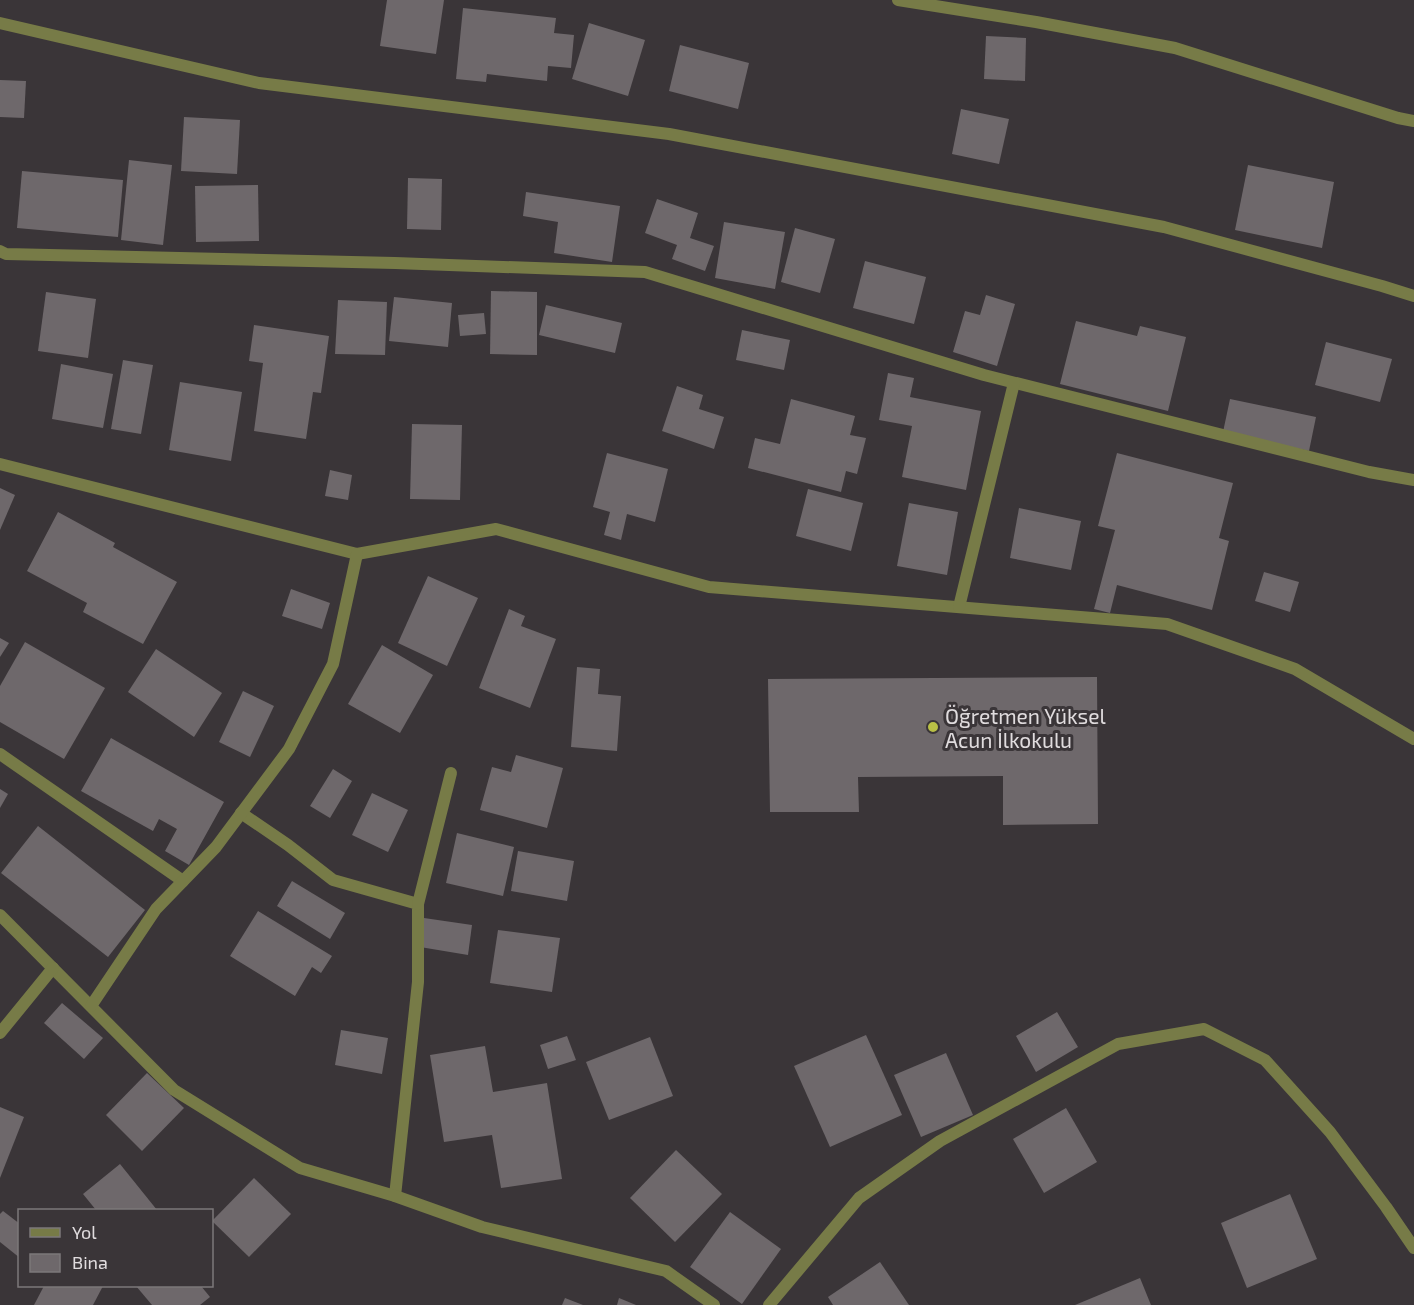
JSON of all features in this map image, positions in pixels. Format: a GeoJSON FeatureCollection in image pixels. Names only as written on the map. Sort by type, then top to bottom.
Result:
{"type":"FeatureCollection","features":[{"type":"Feature","properties":{"kind":"street"},"geometry":{"type":"LineString","coordinates":[[898,0],[1036,22],[1176,48],[1398,118],[1414,121]]}},
{"type":"Feature","properties":{"kind":"street"},"geometry":{"type":"LineString","coordinates":[[0,23],[260,83],[669,134],[1164,227],[1414,296]]}},
{"type":"Feature","properties":{"kind":"street"},"geometry":{"type":"LineString","coordinates":[[0,251],[6,254],[395,263],[645,272],[984,375],[1369,472],[1414,480]]}},
{"type":"Feature","properties":{"kind":"street"},"geometry":{"type":"LineString","coordinates":[[958,608],[1014,383]]}},
{"type":"Feature","properties":{"kind":"street"},"geometry":{"type":"LineString","coordinates":[[0,464],[357,554],[496,529],[709,587],[1167,624],[1295,669],[1414,740]]}},
{"type":"Feature","properties":{"kind":"street"},"geometry":{"type":"LineString","coordinates":[[91,1006],[156,909],[216,847],[289,749],[333,664],[357,554]]}},
{"type":"Feature","properties":{"kind":"street"},"geometry":{"type":"LineString","coordinates":[[0,754],[183,881]]}},
{"type":"Feature","properties":{"kind":"street"},"geometry":{"type":"LineString","coordinates":[[394,1196],[418,982],[418,904],[451,773]]}},
{"type":"Feature","properties":{"kind":"street"},"geometry":{"type":"LineString","coordinates":[[241,813],[288,845],[333,880],[418,904]]}},
{"type":"Feature","properties":{"kind":"street"},"geometry":{"type":"LineString","coordinates":[[0,915],[174,1090],[300,1168],[394,1196],[482,1227],[666,1271],[714,1305]]}},
{"type":"Feature","properties":{"kind":"street"},"geometry":{"type":"LineString","coordinates":[[0,1033],[53,968]]}},
{"type":"Feature","properties":{"kind":"street"},"geometry":{"type":"LineString","coordinates":[[770,1305],[859,1198],[940,1141],[1118,1044],[1204,1029],[1265,1060],[1330,1132],[1414,1248]]}},
{"type":"Feature","properties":{"kind":"building"},"geometry":{"type":"Polygon","coordinates":[[[387,0],[444,0],[436,54],[380,46],[387,0]]]}},
{"type":"Feature","properties":{"kind":"building"},"geometry":{"type":"Polygon","coordinates":[[[463,8],[556,18],[554,33],[574,35],[571,68],[548,66],[547,81],[487,74],[486,82],[456,79],[463,8]]]}},
{"type":"Feature","properties":{"kind":"building"},"geometry":{"type":"Polygon","coordinates":[[[589,23],[645,40],[628,96],[572,79],[589,23]]]}},
{"type":"Feature","properties":{"kind":"building"},"geometry":{"type":"Polygon","coordinates":[[[986,36],[1026,38],[1025,81],[984,79],[986,36]]]}},
{"type":"Feature","properties":{"kind":"building"},"geometry":{"type":"Polygon","coordinates":[[[680,45],[749,63],[738,109],[669,91],[680,45]]]}},
{"type":"Feature","properties":{"kind":"building"},"geometry":{"type":"Polygon","coordinates":[[[0,80],[26,81],[24,118],[0,117],[0,80]]]}},
{"type":"Feature","properties":{"kind":"building"},"geometry":{"type":"Polygon","coordinates":[[[961,109],[1009,119],[999,164],[952,154],[961,109]]]}},
{"type":"Feature","properties":{"kind":"building"},"geometry":{"type":"Polygon","coordinates":[[[184,117],[240,120],[237,174],[181,171],[184,117]]]}},
{"type":"Feature","properties":{"kind":"building"},"geometry":{"type":"Polygon","coordinates":[[[129,160],[172,165],[163,245],[121,240],[129,160]]]}},
{"type":"Feature","properties":{"kind":"building"},"geometry":{"type":"Polygon","coordinates":[[[1248,165],[1334,182],[1322,248],[1235,230],[1248,165]]]}},
{"type":"Feature","properties":{"kind":"building"},"geometry":{"type":"Polygon","coordinates":[[[22,171],[123,180],[118,237],[17,228],[22,171]]]}},
{"type":"Feature","properties":{"kind":"building"},"geometry":{"type":"Polygon","coordinates":[[[408,178],[442,179],[441,230],[407,229],[408,178]]]}},
{"type":"Feature","properties":{"kind":"building"},"geometry":{"type":"Polygon","coordinates":[[[258,185],[259,241],[196,242],[195,186],[258,185]]]}},
{"type":"Feature","properties":{"kind":"building"},"geometry":{"type":"Polygon","coordinates":[[[526,192],[620,206],[612,262],[554,253],[558,222],[523,216],[526,192]]]}},
{"type":"Feature","properties":{"kind":"building"},"geometry":{"type":"Polygon","coordinates":[[[657,199],[698,213],[690,238],[714,246],[705,271],[672,259],[677,245],[645,233],[657,199]]]}},
{"type":"Feature","properties":{"kind":"building"},"geometry":{"type":"Polygon","coordinates":[[[724,222],[785,232],[775,289],[715,278],[724,222]]]}},
{"type":"Feature","properties":{"kind":"building"},"geometry":{"type":"Polygon","coordinates":[[[795,228],[835,239],[820,293],[781,282],[795,228]]]}},
{"type":"Feature","properties":{"kind":"building"},"geometry":{"type":"Polygon","coordinates":[[[865,261],[926,277],[914,324],[853,308],[865,261]]]}},
{"type":"Feature","properties":{"kind":"building"},"geometry":{"type":"Polygon","coordinates":[[[491,291],[537,292],[537,355],[490,354],[491,291]]]}},
{"type":"Feature","properties":{"kind":"building"},"geometry":{"type":"Polygon","coordinates":[[[46,292],[96,299],[88,358],[38,351],[46,292]]]}},
{"type":"Feature","properties":{"kind":"building"},"geometry":{"type":"Polygon","coordinates":[[[986,295],[1015,304],[997,366],[953,352],[965,311],[980,315],[986,295]]]}},
{"type":"Feature","properties":{"kind":"building"},"geometry":{"type":"Polygon","coordinates":[[[394,297],[452,303],[448,347],[389,341],[394,297]]]}},
{"type":"Feature","properties":{"kind":"building"},"geometry":{"type":"Polygon","coordinates":[[[338,300],[387,302],[385,355],[335,354],[338,300]]]}},
{"type":"Feature","properties":{"kind":"building"},"geometry":{"type":"Polygon","coordinates":[[[546,305],[622,323],[615,353],[539,335],[546,305]]]}},
{"type":"Feature","properties":{"kind":"building"},"geometry":{"type":"Polygon","coordinates":[[[484,313],[486,334],[460,336],[458,315],[484,313]]]}},
{"type":"Feature","properties":{"kind":"building"},"geometry":{"type":"Polygon","coordinates":[[[1076,321],[1137,336],[1140,326],[1186,337],[1168,411],[1060,384],[1076,321]]]}},
{"type":"Feature","properties":{"kind":"building"},"geometry":{"type":"Polygon","coordinates":[[[254,325],[329,336],[321,393],[313,392],[306,439],[254,431],[263,363],[249,361],[254,325]]]}},
{"type":"Feature","properties":{"kind":"building"},"geometry":{"type":"Polygon","coordinates":[[[742,330],[790,340],[784,370],[736,360],[742,330]]]}},
{"type":"Feature","properties":{"kind":"building"},"geometry":{"type":"Polygon","coordinates":[[[1326,342],[1392,359],[1380,402],[1315,385],[1326,342]]]}},
{"type":"Feature","properties":{"kind":"building"},"geometry":{"type":"Polygon","coordinates":[[[123,360],[153,365],[141,434],[111,429],[123,360]]]}},
{"type":"Feature","properties":{"kind":"building"},"geometry":{"type":"Polygon","coordinates":[[[61,364],[113,374],[103,428],[52,419],[61,364]]]}},
{"type":"Feature","properties":{"kind":"building"},"geometry":{"type":"Polygon","coordinates":[[[888,373],[914,378],[910,397],[981,411],[966,490],[902,477],[912,426],[879,420],[888,373]]]}},
{"type":"Feature","properties":{"kind":"building"},"geometry":{"type":"Polygon","coordinates":[[[180,382],[242,392],[231,461],[169,450],[180,382]]]}},
{"type":"Feature","properties":{"kind":"building"},"geometry":{"type":"Polygon","coordinates":[[[677,386],[703,395],[699,409],[724,417],[714,449],[662,431],[677,386]]]}},
{"type":"Feature","properties":{"kind":"building"},"geometry":{"type":"Polygon","coordinates":[[[791,399],[855,416],[850,435],[866,438],[857,474],[846,471],[841,492],[748,468],[755,438],[780,444],[791,399]]]}},
{"type":"Feature","properties":{"kind":"building"},"geometry":{"type":"Polygon","coordinates":[[[1230,399],[1316,417],[1309,451],[1223,432],[1230,399]]]}},
{"type":"Feature","properties":{"kind":"building"},"geometry":{"type":"Polygon","coordinates":[[[412,424],[462,425],[460,500],[410,499],[412,424]]]}},
{"type":"Feature","properties":{"kind":"building"},"geometry":{"type":"Polygon","coordinates":[[[607,453],[668,469],[655,522],[627,514],[621,540],[604,535],[610,512],[593,507],[607,453]]]}},
{"type":"Feature","properties":{"kind":"building"},"geometry":{"type":"Polygon","coordinates":[[[1117,453],[1233,483],[1219,538],[1229,541],[1212,610],[1117,585],[1110,613],[1094,609],[1115,530],[1098,526],[1117,453]]]}},
{"type":"Feature","properties":{"kind":"building"},"geometry":{"type":"Polygon","coordinates":[[[330,470],[352,475],[348,500],[325,496],[330,470]]]}},
{"type":"Feature","properties":{"kind":"building"},"geometry":{"type":"Polygon","coordinates":[[[0,488],[15,495],[0,530],[0,488]]]}},
{"type":"Feature","properties":{"kind":"building"},"geometry":{"type":"Polygon","coordinates":[[[808,489],[863,503],[851,551],[796,536],[808,489]]]}},
{"type":"Feature","properties":{"kind":"building"},"geometry":{"type":"Polygon","coordinates":[[[909,503],[958,512],[947,575],[897,566],[909,503]]]}},
{"type":"Feature","properties":{"kind":"building"},"geometry":{"type":"Polygon","coordinates":[[[1019,508],[1081,521],[1071,570],[1010,558],[1019,508]]]}},
{"type":"Feature","properties":{"kind":"building"},"geometry":{"type":"Polygon","coordinates":[[[58,512],[115,543],[113,547],[177,582],[143,644],[83,612],[87,603],[27,571],[58,512]]]}},
{"type":"Feature","properties":{"kind":"building"},"geometry":{"type":"Polygon","coordinates":[[[1264,572],[1299,582],[1290,612],[1255,601],[1264,572]]]}},
{"type":"Feature","properties":{"kind":"building"},"geometry":{"type":"Polygon","coordinates":[[[428,576],[478,598],[447,666],[398,643],[428,576]]]}},
{"type":"Feature","properties":{"kind":"building"},"geometry":{"type":"Polygon","coordinates":[[[291,589],[330,603],[322,629],[282,616],[291,589]]]}},
{"type":"Feature","properties":{"kind":"building"},"geometry":{"type":"Polygon","coordinates":[[[509,609],[525,616],[521,626],[556,639],[530,708],[479,688],[509,609]]]}},
{"type":"Feature","properties":{"kind":"building"},"geometry":{"type":"Polygon","coordinates":[[[0,638],[9,643],[0,657],[0,638]]]}},
{"type":"Feature","properties":{"kind":"building"},"geometry":{"type":"Polygon","coordinates":[[[25,642],[105,688],[64,759],[0,722],[0,686],[25,642]]]}},
{"type":"Feature","properties":{"kind":"building"},"geometry":{"type":"Polygon","coordinates":[[[382,645],[433,675],[400,733],[348,704],[382,645]]]}},
{"type":"Feature","properties":{"kind":"building"},"geometry":{"type":"Polygon","coordinates":[[[156,649],[222,693],[194,737],[128,692],[156,649]]]}},
{"type":"Feature","properties":{"kind":"building"},"geometry":{"type":"Polygon","coordinates":[[[577,667],[600,669],[598,694],[621,696],[617,751],[571,747],[577,667]]]}},
{"type":"Feature","properties":{"kind":"building","name":"Öğretmen Yüksel Acun İlkokulu"},"geometry":{"type":"Polygon","coordinates":[[[1097,677],[1098,824],[1003,825],[1003,776],[858,777],[859,812],[770,812],[768,679],[1097,677]]]}},
{"type":"Feature","properties":{"kind":"building"},"geometry":{"type":"Polygon","coordinates":[[[243,691],[274,706],[250,757],[219,742],[243,691]]]}},
{"type":"Feature","properties":{"kind":"building"},"geometry":{"type":"Polygon","coordinates":[[[111,738],[224,802],[189,865],[165,851],[177,829],[159,819],[153,831],[81,791],[111,738]]]}},
{"type":"Feature","properties":{"kind":"building"},"geometry":{"type":"Polygon","coordinates":[[[516,755],[563,768],[547,828],[480,810],[492,767],[511,772],[516,755]]]}},
{"type":"Feature","properties":{"kind":"building"},"geometry":{"type":"Polygon","coordinates":[[[333,769],[352,781],[330,818],[310,806],[333,769]]]}},
{"type":"Feature","properties":{"kind":"building"},"geometry":{"type":"Polygon","coordinates":[[[0,789],[8,794],[0,808],[0,789]]]}},
{"type":"Feature","properties":{"kind":"building"},"geometry":{"type":"Polygon","coordinates":[[[372,793],[408,810],[388,852],[352,835],[372,793]]]}},
{"type":"Feature","properties":{"kind":"building"},"geometry":{"type":"Polygon","coordinates":[[[38,826],[145,910],[108,957],[1,873],[38,826]]]}},
{"type":"Feature","properties":{"kind":"building"},"geometry":{"type":"Polygon","coordinates":[[[457,833],[514,847],[503,896],[446,883],[457,833]]]}},
{"type":"Feature","properties":{"kind":"building"},"geometry":{"type":"Polygon","coordinates":[[[518,851],[574,861],[567,901],[511,891],[518,851]]]}},
{"type":"Feature","properties":{"kind":"building"},"geometry":{"type":"Polygon","coordinates":[[[292,881],[345,913],[330,939],[277,906],[292,881]]]}},
{"type":"Feature","properties":{"kind":"building"},"geometry":{"type":"Polygon","coordinates":[[[258,911],[332,956],[321,973],[312,967],[295,996],[230,956],[258,911]]]}},
{"type":"Feature","properties":{"kind":"building"},"geometry":{"type":"Polygon","coordinates":[[[424,918],[472,925],[468,955],[420,947],[424,918]]]}},
{"type":"Feature","properties":{"kind":"building"},"geometry":{"type":"Polygon","coordinates":[[[498,930],[560,938],[552,992],[490,983],[498,930]]]}},
{"type":"Feature","properties":{"kind":"building"},"geometry":{"type":"Polygon","coordinates":[[[62,1003],[103,1038],[84,1059],[44,1023],[62,1003]]]}},
{"type":"Feature","properties":{"kind":"building"},"geometry":{"type":"Polygon","coordinates":[[[1057,1012],[1078,1047],[1036,1072],[1016,1036],[1057,1012]]]}},
{"type":"Feature","properties":{"kind":"building"},"geometry":{"type":"Polygon","coordinates":[[[341,1030],[388,1038],[382,1074],[335,1065],[341,1030]]]}},
{"type":"Feature","properties":{"kind":"building"},"geometry":{"type":"Polygon","coordinates":[[[866,1035],[902,1115],[830,1147],[794,1066],[866,1035]]]}},
{"type":"Feature","properties":{"kind":"building"},"geometry":{"type":"Polygon","coordinates":[[[567,1036],[576,1060],[548,1069],[540,1045],[567,1036]]]}},
{"type":"Feature","properties":{"kind":"building"},"geometry":{"type":"Polygon","coordinates":[[[650,1037],[673,1096],[609,1120],[586,1062],[650,1037]]]}},
{"type":"Feature","properties":{"kind":"building"},"geometry":{"type":"Polygon","coordinates":[[[485,1046],[493,1092],[547,1083],[562,1179],[501,1188],[492,1135],[444,1142],[430,1055],[485,1046]]]}},
{"type":"Feature","properties":{"kind":"building"},"geometry":{"type":"Polygon","coordinates":[[[946,1053],[973,1115],[921,1137],[894,1075],[946,1053]]]}},
{"type":"Feature","properties":{"kind":"building"},"geometry":{"type":"Polygon","coordinates":[[[147,1073],[184,1108],[142,1151],[106,1115],[147,1073]]]}},
{"type":"Feature","properties":{"kind":"building"},"geometry":{"type":"Polygon","coordinates":[[[0,1107],[24,1117],[0,1178],[0,1107]]]}},
{"type":"Feature","properties":{"kind":"building"},"geometry":{"type":"Polygon","coordinates":[[[1066,1108],[1097,1162],[1044,1193],[1013,1139],[1066,1108]]]}},
{"type":"Feature","properties":{"kind":"building"},"geometry":{"type":"Polygon","coordinates":[[[676,1150],[722,1194],[675,1242],[630,1198],[676,1150]]]}},
{"type":"Feature","properties":{"kind":"building"},"geometry":{"type":"Polygon","coordinates":[[[120,1164],[156,1209],[95,1209],[83,1194],[120,1164]]]}},
{"type":"Feature","properties":{"kind":"building"},"geometry":{"type":"Polygon","coordinates":[[[254,1178],[291,1214],[249,1257],[213,1220],[254,1178]]]}},
{"type":"Feature","properties":{"kind":"building"},"geometry":{"type":"Polygon","coordinates":[[[1290,1194],[1317,1259],[1247,1288],[1221,1223],[1290,1194]]]}},
{"type":"Feature","properties":{"kind":"building"},"geometry":{"type":"Polygon","coordinates":[[[3,1211],[18,1222],[18,1256],[0,1242],[0,1214],[3,1211]]]}},
{"type":"Feature","properties":{"kind":"building"},"geometry":{"type":"Polygon","coordinates":[[[730,1212],[781,1249],[742,1304],[690,1267],[730,1212]]]}},
{"type":"Feature","properties":{"kind":"building"},"geometry":{"type":"Polygon","coordinates":[[[880,1262],[909,1305],[833,1305],[828,1297],[880,1262]]]}},
{"type":"Feature","properties":{"kind":"building"},"geometry":{"type":"Polygon","coordinates":[[[1140,1278],[1151,1305],[1075,1305],[1140,1278]]]}},
{"type":"Feature","properties":{"kind":"building"},"geometry":{"type":"Polygon","coordinates":[[[43,1287],[102,1287],[93,1305],[34,1305],[43,1287]]]}},
{"type":"Feature","properties":{"kind":"building"},"geometry":{"type":"Polygon","coordinates":[[[137,1287],[202,1287],[210,1297],[200,1305],[152,1305],[137,1287]]]}},
{"type":"Feature","properties":{"kind":"building"},"geometry":{"type":"Polygon","coordinates":[[[565,1298],[583,1305],[562,1305],[565,1298]]]}},
{"type":"Feature","properties":{"kind":"building"},"geometry":{"type":"Polygon","coordinates":[[[619,1298],[636,1305],[617,1305],[619,1298]]]}},
{"type":"Feature","properties":{"kind":"place","name":"Öğretmen Yüksel Acun İlkokulu"},"geometry":{"type":"Point","coordinates":[933,727]}}]}
